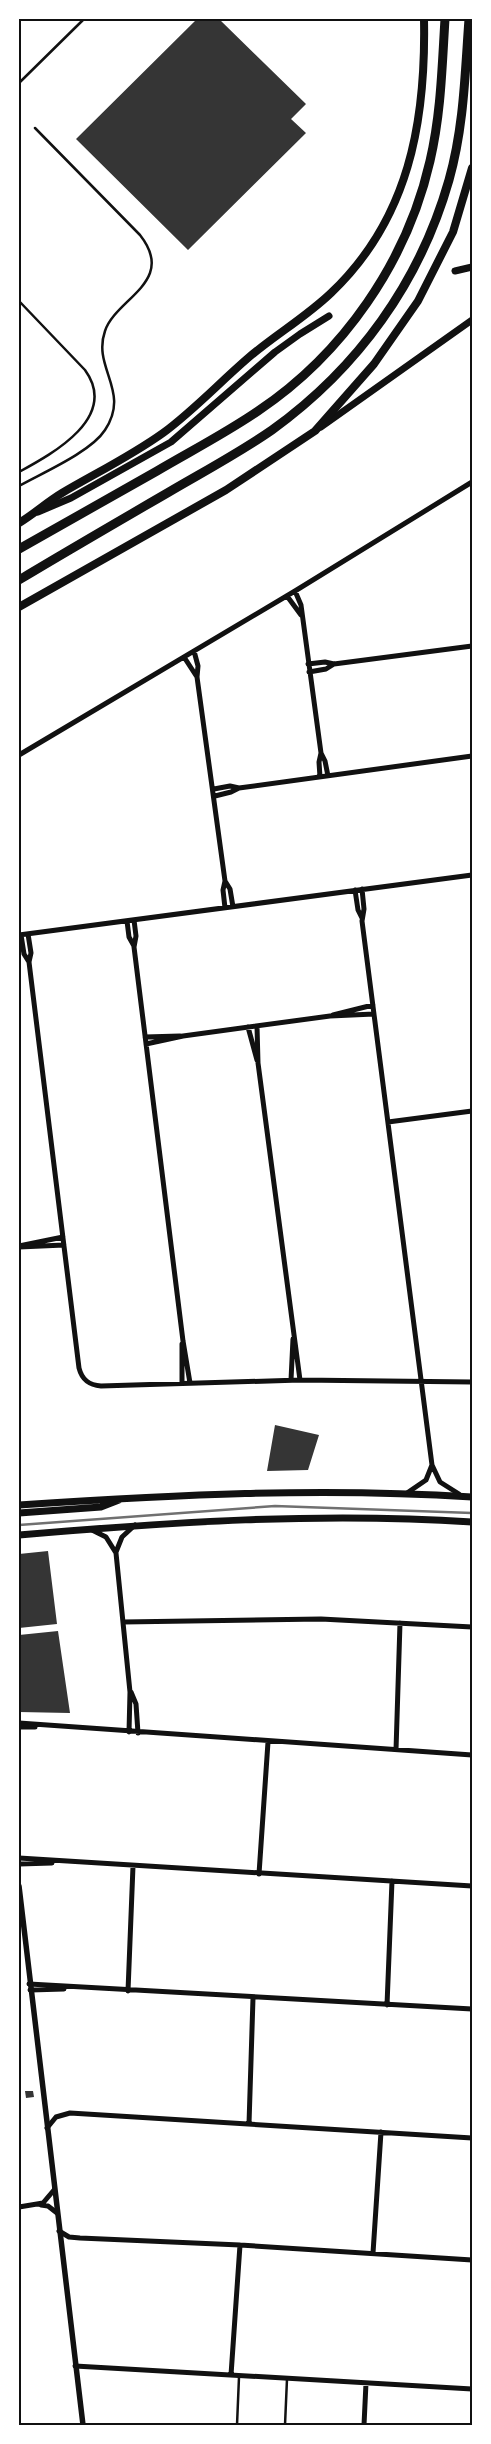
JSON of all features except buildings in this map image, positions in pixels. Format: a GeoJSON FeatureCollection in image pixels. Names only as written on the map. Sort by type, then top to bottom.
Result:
{"type":"FeatureCollection","features":[{"type":"Feature","properties":{"kind":"highway"},"geometry":{"type":"LineString","coordinates":[[19,549],[259,410],[307,372],[349,327],[391,263],[421,192],[430,163],[439,110],[445,19]]}},
{"type":"Feature","properties":{"kind":"highway"},"geometry":{"type":"LineString","coordinates":[[19,580],[270,431],[325,386],[373,334],[411,275],[438,215],[450,179],[463,110],[469,19]]}},
{"type":"Feature","properties":{"kind":"main road"},"geometry":{"type":"LineString","coordinates":[[38,512],[60,494],[124,458],[163,433],[242,364],[330,293],[373,245],[389,217],[402,188],[411,157],[421,93],[424,19]]}},
{"type":"Feature","properties":{"kind":"main road"},"geometry":{"type":"LineString","coordinates":[[315,431],[374,364],[418,301],[453,232],[472,168]]}},
{"type":"Feature","properties":{"kind":"main road"},"geometry":{"type":"LineString","coordinates":[[455,271],[472,266]]}},
{"type":"Feature","properties":{"kind":"main road"},"geometry":{"type":"LineString","coordinates":[[19,523],[38,512],[72,498],[171,442],[275,352],[329,316]]}},
{"type":"Feature","properties":{"kind":"main road"},"geometry":{"type":"LineString","coordinates":[[19,607],[226,490],[315,431],[472,320]]}},
{"type":"Feature","properties":{"kind":"main road"},"geometry":{"type":"LineString","coordinates":[[19,1505],[261,1492],[468,1496]]}},
{"type":"Feature","properties":{"kind":"main road"},"geometry":{"type":"LineString","coordinates":[[19,1513],[101,1507],[121,1499]]}},
{"type":"Feature","properties":{"kind":"main road"},"geometry":{"type":"LineString","coordinates":[[19,1535],[135,1525],[298,1518],[472,1522]]}},
{"type":"Feature","properties":{"kind":"street"},"geometry":{"type":"LineString","coordinates":[[19,754],[288,596],[472,482]]}},
{"type":"Feature","properties":{"kind":"street"},"geometry":{"type":"LineString","coordinates":[[295,591],[301,605],[321,753],[328,776]]}},
{"type":"Feature","properties":{"kind":"street"},"geometry":{"type":"LineString","coordinates":[[288,596],[301,615]]}},
{"type":"Feature","properties":{"kind":"street"},"geometry":{"type":"LineString","coordinates":[[309,672],[334,664],[472,646]]}},
{"type":"Feature","properties":{"kind":"street"},"geometry":{"type":"LineString","coordinates":[[194,651],[198,666],[225,881],[223,890],[224,908]]}},
{"type":"Feature","properties":{"kind":"street"},"geometry":{"type":"LineString","coordinates":[[184,656],[198,677]]}},
{"type":"Feature","properties":{"kind":"street"},"geometry":{"type":"LineString","coordinates":[[308,664],[325,662],[334,664]]}},
{"type":"Feature","properties":{"kind":"street"},"geometry":{"type":"LineString","coordinates":[[320,777],[318,762],[321,753]]}},
{"type":"Feature","properties":{"kind":"street"},"geometry":{"type":"LineString","coordinates":[[215,796],[239,788],[472,756]]}},
{"type":"Feature","properties":{"kind":"street"},"geometry":{"type":"LineString","coordinates":[[214,789],[230,786],[239,788]]}},
{"type":"Feature","properties":{"kind":"street"},"geometry":{"type":"LineString","coordinates":[[29,962],[24,954],[20,935],[472,875]]}},
{"type":"Feature","properties":{"kind":"street"},"geometry":{"type":"LineString","coordinates":[[225,881],[230,889],[233,907]]}},
{"type":"Feature","properties":{"kind":"street"},"geometry":{"type":"LineString","coordinates":[[362,889],[364,909],[362,918]]}},
{"type":"Feature","properties":{"kind":"street"},"geometry":{"type":"LineString","coordinates":[[355,890],[358,910],[362,918],[432,1465],[440,1482],[447,1488],[468,1496]]}},
{"type":"Feature","properties":{"kind":"street"},"geometry":{"type":"LineString","coordinates":[[134,920],[136,936],[134,946],[145,1037],[183,1341],[190,1383]]}},
{"type":"Feature","properties":{"kind":"street"},"geometry":{"type":"LineString","coordinates":[[126,922],[129,937],[134,946]]}},
{"type":"Feature","properties":{"kind":"street"},"geometry":{"type":"LineString","coordinates":[[28,934],[31,953],[29,962],[81,1374],[89,1383],[101,1386],[291,1380],[472,1382]]}},
{"type":"Feature","properties":{"kind":"street"},"geometry":{"type":"LineString","coordinates":[[330,1016],[373,1005]]}},
{"type":"Feature","properties":{"kind":"street"},"geometry":{"type":"LineString","coordinates":[[146,1044],[183,1036],[330,1016],[374,1014]]}},
{"type":"Feature","properties":{"kind":"street"},"geometry":{"type":"LineString","coordinates":[[257,1026],[258,1063],[300,1380]]}},
{"type":"Feature","properties":{"kind":"street"},"geometry":{"type":"LineString","coordinates":[[248,1027],[258,1063]]}},
{"type":"Feature","properties":{"kind":"street"},"geometry":{"type":"LineString","coordinates":[[145,1037],[183,1036]]}},
{"type":"Feature","properties":{"kind":"street"},"geometry":{"type":"LineString","coordinates":[[388,1122],[472,1111]]}},
{"type":"Feature","properties":{"kind":"street"},"geometry":{"type":"LineString","coordinates":[[19,1247],[63,1237]]}},
{"type":"Feature","properties":{"kind":"street"},"geometry":{"type":"LineString","coordinates":[[19,1247],[64,1245]]}},
{"type":"Feature","properties":{"kind":"street"},"geometry":{"type":"LineString","coordinates":[[291,1380],[293,1336]]}},
{"type":"Feature","properties":{"kind":"street"},"geometry":{"type":"LineString","coordinates":[[182,1383],[183,1341]]}},
{"type":"Feature","properties":{"kind":"street"},"geometry":{"type":"LineString","coordinates":[[406,1494],[426,1480],[432,1465]]}},
{"type":"Feature","properties":{"kind":"street"},"geometry":{"type":"LineString","coordinates":[[116,1553],[122,1538],[135,1525]]}},
{"type":"Feature","properties":{"kind":"street"},"geometry":{"type":"LineString","coordinates":[[89,1529],[106,1537],[116,1553],[130,1692],[130,1732]]}},
{"type":"Feature","properties":{"kind":"street"},"geometry":{"type":"LineString","coordinates":[[123,1622],[321,1619],[472,1627]]}},
{"type":"Feature","properties":{"kind":"street"},"geometry":{"type":"LineString","coordinates":[[396,1750],[400,1622]]}},
{"type":"Feature","properties":{"kind":"street"},"geometry":{"type":"LineString","coordinates":[[130,1692],[136,1704],[138,1733]]}},
{"type":"Feature","properties":{"kind":"street"},"geometry":{"type":"LineString","coordinates":[[19,1723],[138,1733],[472,1755]]}},
{"type":"Feature","properties":{"kind":"street"},"geometry":{"type":"LineString","coordinates":[[19,1728],[43,1726]]}},
{"type":"Feature","properties":{"kind":"street"},"geometry":{"type":"LineString","coordinates":[[259,1874],[268,1742]]}},
{"type":"Feature","properties":{"kind":"street"},"geometry":{"type":"LineString","coordinates":[[19,1858],[57,1862],[472,1886]]}},
{"type":"Feature","properties":{"kind":"street"},"geometry":{"type":"LineString","coordinates":[[19,1864],[57,1862]]}},
{"type":"Feature","properties":{"kind":"street"},"geometry":{"type":"LineString","coordinates":[[128,1991],[133,1866]]}},
{"type":"Feature","properties":{"kind":"street"},"geometry":{"type":"LineString","coordinates":[[387,2005],[392,1881]]}},
{"type":"Feature","properties":{"kind":"street"},"geometry":{"type":"LineString","coordinates":[[19,1886],[83,2425]]}},
{"type":"Feature","properties":{"kind":"street"},"geometry":{"type":"LineString","coordinates":[[30,1987],[472,2009]]}},
{"type":"Feature","properties":{"kind":"street"},"geometry":{"type":"LineString","coordinates":[[250,2124],[253,1998]]}},
{"type":"Feature","properties":{"kind":"street"},"geometry":{"type":"LineString","coordinates":[[47,2129],[56,2117],[70,2113],[472,2138]]}},
{"type":"Feature","properties":{"kind":"street"},"geometry":{"type":"LineString","coordinates":[[373,2253],[381,2132]]}},
{"type":"Feature","properties":{"kind":"street"},"geometry":{"type":"LineString","coordinates":[[19,2207],[38,2204],[48,2200],[54,2190]]}},
{"type":"Feature","properties":{"kind":"street"},"geometry":{"type":"LineString","coordinates":[[38,2204],[48,2206],[57,2212]]}},
{"type":"Feature","properties":{"kind":"street"},"geometry":{"type":"LineString","coordinates":[[59,2231],[74,2238],[373,2253],[472,2260]]}},
{"type":"Feature","properties":{"kind":"street"},"geometry":{"type":"LineString","coordinates":[[231,2375],[240,2246]]}},
{"type":"Feature","properties":{"kind":"street"},"geometry":{"type":"LineString","coordinates":[[76,2366],[472,2389]]}},
{"type":"Feature","properties":{"kind":"street"},"geometry":{"type":"LineString","coordinates":[[364,2425],[366,2383]]}},
{"type":"Feature","properties":{"kind":"lane"},"geometry":{"type":"LineString","coordinates":[[19,83],[84,19]]}},
{"type":"Feature","properties":{"kind":"lane"},"geometry":{"type":"LineString","coordinates":[[19,486],[93,444],[108,425],[114,410],[114,394],[102,355],[104,333],[108,324],[143,287],[150,265],[148,250],[140,235],[35,128]]}},
{"type":"Feature","properties":{"kind":"lane"},"geometry":{"type":"LineString","coordinates":[[19,301],[85,370],[92,382],[95,397],[93,411],[80,429],[46,456],[19,472]]}},
{"type":"Feature","properties":{"kind":"lane"},"geometry":{"type":"LineString","coordinates":[[237,2425],[240,2376]]}},
{"type":"Feature","properties":{"kind":"lane"},"geometry":{"type":"LineString","coordinates":[[285,2425],[287,2378]]}},
{"type":"Feature","properties":{"kind":"railway"},"geometry":{"type":"LineString","coordinates":[[19,1525],[275,1506],[472,1513]]}}]}
